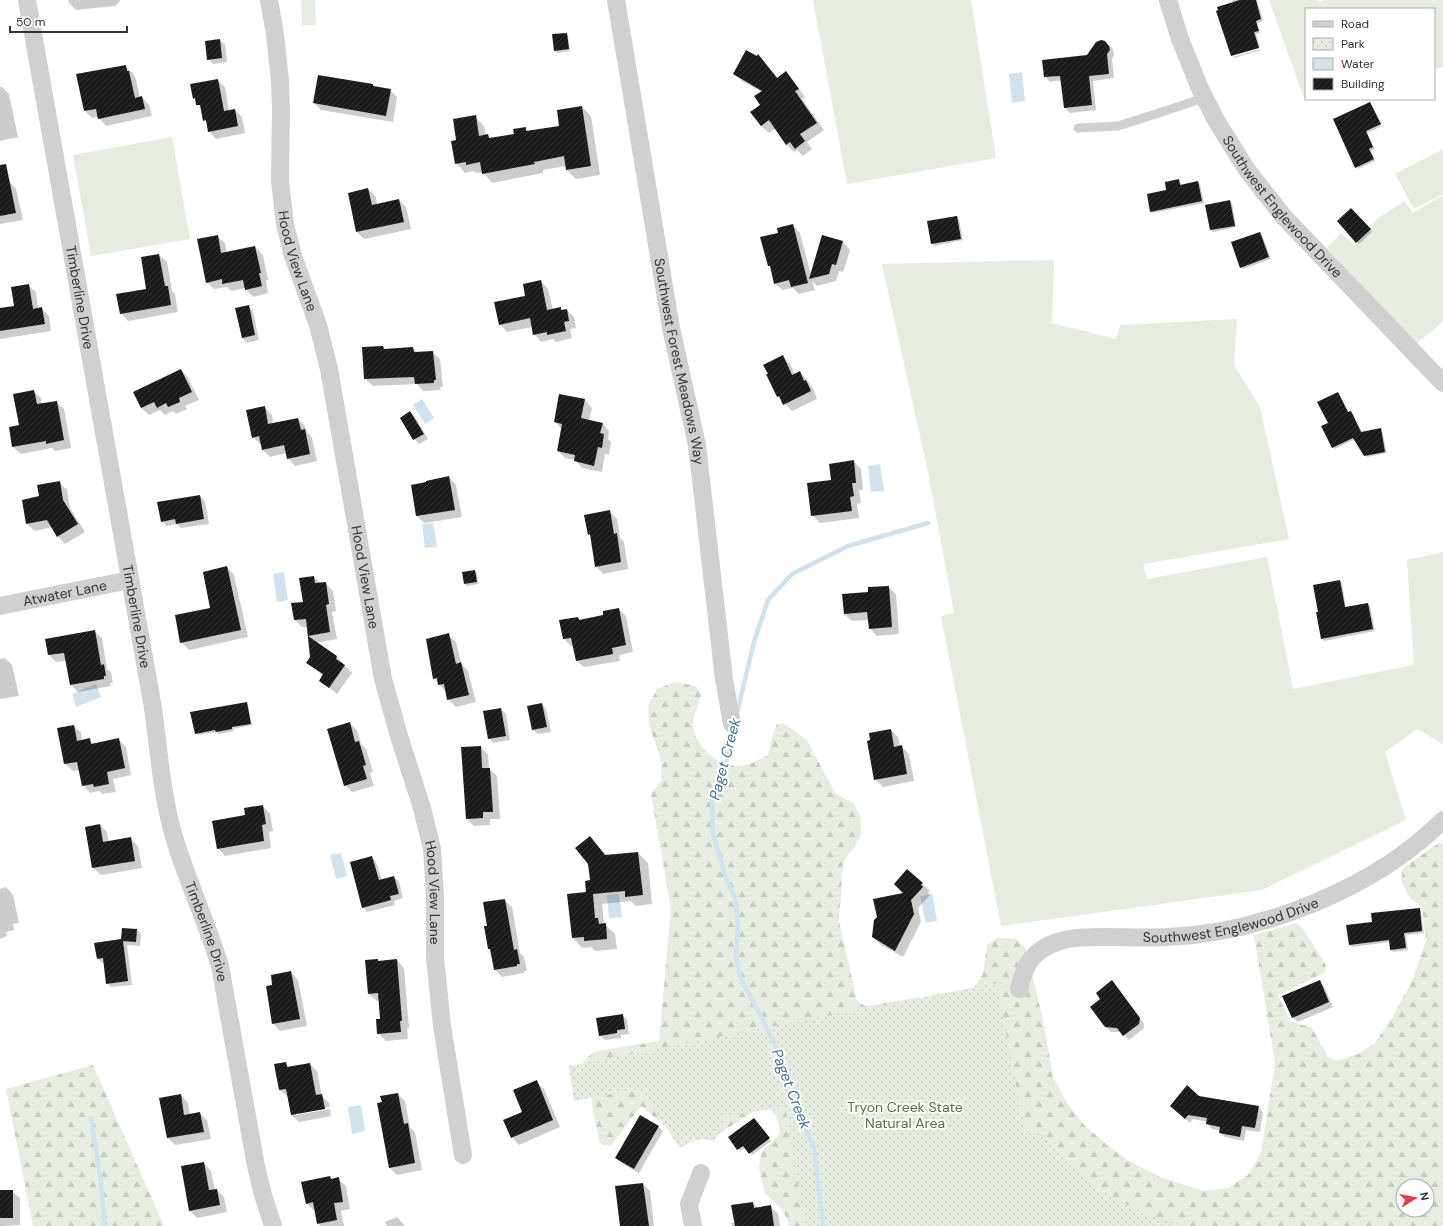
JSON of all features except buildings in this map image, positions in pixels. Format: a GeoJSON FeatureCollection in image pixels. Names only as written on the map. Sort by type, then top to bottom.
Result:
{"type":"FeatureCollection","features":[{"type":"Feature","properties":{"kind":"street","name":"Timberline Drive"},"geometry":{"type":"LineString","coordinates":[[27,0],[153,708],[163,782],[171,824],[182,862],[210,934],[220,966],[256,1166],[273,1226]]}},
{"type":"Feature","properties":{"kind":"street","name":"Hood View Lane"},"geometry":{"type":"LineString","coordinates":[[269,0],[275,34],[280,81],[280,182],[284,224],[293,256],[318,325],[329,369],[383,679],[422,808],[430,842],[434,870],[435,957],[442,1026],[463,1155]]}},
{"type":"Feature","properties":{"kind":"street","name":"Southwest Forest Meadows Way"},"geometry":{"type":"LineString","coordinates":[[616,0],[670,322],[697,445],[724,679],[732,724]]}},
{"type":"Feature","properties":{"kind":"street","name":"Southwest Englewood Drive"},"geometry":{"type":"LineString","coordinates":[[1168,0],[1180,39],[1204,98],[1247,170],[1284,217],[1443,383]]}},
{"type":"Feature","properties":{"kind":"street","name":"Atwater Lane"},"geometry":{"type":"LineString","coordinates":[[0,606],[130,580]]}},
{"type":"Feature","properties":{"kind":"street","name":"Southwest Englewood Drive"},"geometry":{"type":"LineString","coordinates":[[1019,989],[1023,973],[1032,957],[1043,948],[1058,942],[1074,938],[1168,937],[1213,933],[1281,915],[1304,907],[1337,893],[1377,871],[1419,841],[1443,820]]}},
{"type":"Feature","properties":{"kind":"street"},"geometry":{"type":"LineString","coordinates":[[693,1226],[689,1204],[701,1173]]}},
{"type":"Feature","properties":{"kind":"lane"},"geometry":{"type":"LineString","coordinates":[[1078,128],[1118,126],[1204,98]]}},
{"type":"Feature","properties":{"kind":"green space"},"geometry":{"type":"Polygon","coordinates":[[[301,0],[315,0],[316,25],[302,25],[301,0]]]}},
{"type":"Feature","properties":{"kind":"green space"},"geometry":{"type":"Polygon","coordinates":[[[813,0],[971,0],[996,158],[847,184],[813,0]]]}},
{"type":"Feature","properties":{"kind":"green space"},"geometry":{"type":"Polygon","coordinates":[[[1269,0],[1317,0],[1318,2],[1324,0],[1443,0],[1443,67],[1435,69],[1435,8],[1305,8],[1304,98],[1269,0]]]}},
{"type":"Feature","properties":{"kind":"green space"},"geometry":{"type":"Polygon","coordinates":[[[172,137],[190,239],[91,256],[73,155],[172,137]]]}},
{"type":"Feature","properties":{"kind":"green space"},"geometry":{"type":"Polygon","coordinates":[[[1443,149],[1443,194],[1414,209],[1395,174],[1443,149]]]}},
{"type":"Feature","properties":{"kind":"green space"},"geometry":{"type":"Polygon","coordinates":[[[1443,195],[1443,322],[1416,344],[1327,248],[1341,233],[1355,246],[1377,219],[1404,201],[1413,213],[1443,195]]]}},
{"type":"Feature","properties":{"kind":"green space"},"geometry":{"type":"Polygon","coordinates":[[[1054,260],[1052,323],[1116,339],[1120,325],[1237,319],[1234,365],[1260,407],[1289,539],[1143,564],[1147,579],[1267,557],[1293,689],[1414,665],[1407,560],[1443,552],[1443,744],[1417,729],[1385,752],[1406,820],[1262,890],[1001,926],[941,616],[954,613],[928,472],[882,264],[1054,260]]]}},
{"type":"Feature","properties":{"kind":"green space"},"geometry":{"type":"Polygon","coordinates":[[[675,682],[696,686],[701,696],[693,723],[697,739],[702,747],[715,759],[731,765],[746,765],[768,755],[777,724],[784,724],[807,740],[835,793],[854,804],[860,815],[861,834],[854,848],[843,862],[839,921],[857,1001],[865,1006],[973,989],[983,974],[987,945],[997,938],[1017,939],[1026,949],[1043,1020],[1053,1077],[1067,1103],[1084,1125],[1107,1145],[1129,1161],[1160,1177],[1203,1191],[1228,1188],[1248,1175],[1261,1153],[1275,1063],[1254,935],[1296,923],[1303,929],[1326,965],[1324,973],[1278,995],[1290,1021],[1312,1028],[1328,1057],[1337,1061],[1358,1054],[1374,1044],[1392,1018],[1413,979],[1426,941],[1422,908],[1410,898],[1401,881],[1403,868],[1440,842],[1443,844],[1443,1226],[789,1226],[788,1220],[780,1207],[765,1193],[759,1169],[761,1152],[780,1134],[777,1119],[769,1107],[761,1107],[712,1138],[702,1137],[682,1140],[641,1106],[611,1146],[602,1145],[599,1141],[584,1061],[591,1054],[602,1050],[659,1041],[671,909],[651,794],[661,781],[662,763],[649,725],[648,706],[657,689],[675,682]]]}},
{"type":"Feature","properties":{"kind":"green space","name":"Tryon Creek State Natural Area"},"geometry":{"type":"Polygon","coordinates":[[[997,983],[1025,1133],[1039,1130],[1069,1164],[1101,1190],[1138,1210],[1180,1226],[802,1226],[804,1219],[785,1107],[726,1116],[714,1142],[701,1139],[692,1141],[680,1148],[640,1089],[574,1101],[569,1066],[997,983]]]}},
{"type":"Feature","properties":{"kind":"green space"},"geometry":{"type":"Polygon","coordinates":[[[93,1065],[164,1226],[33,1226],[6,1089],[93,1065]]]}},
{"type":"Feature","properties":{"kind":"water"},"geometry":{"type":"Polygon","coordinates":[[[1022,72],[1025,101],[1012,103],[1009,74],[1022,72]]]}},
{"type":"Feature","properties":{"kind":"water"},"geometry":{"type":"Polygon","coordinates":[[[422,399],[434,418],[425,424],[413,405],[422,399]]]}},
{"type":"Feature","properties":{"kind":"water"},"geometry":{"type":"Polygon","coordinates":[[[880,464],[884,491],[871,492],[868,466],[880,464]]]}},
{"type":"Feature","properties":{"kind":"water"},"geometry":{"type":"Polygon","coordinates":[[[433,523],[437,547],[425,548],[422,524],[433,523]]]}},
{"type":"Feature","properties":{"kind":"water"},"geometry":{"type":"Polygon","coordinates":[[[284,572],[288,600],[277,602],[273,574],[284,572]]]}},
{"type":"Feature","properties":{"kind":"water"},"geometry":{"type":"Polygon","coordinates":[[[96,684],[101,697],[76,707],[72,694],[96,684]]]}},
{"type":"Feature","properties":{"kind":"water"},"geometry":{"type":"Polygon","coordinates":[[[341,853],[347,876],[336,879],[330,855],[341,853]]]}},
{"type":"Feature","properties":{"kind":"water"},"geometry":{"type":"Polygon","coordinates":[[[619,894],[622,917],[609,918],[607,895],[619,894]]]}},
{"type":"Feature","properties":{"kind":"water"},"geometry":{"type":"Polygon","coordinates":[[[932,894],[937,921],[926,923],[920,896],[932,894]]]}},
{"type":"Feature","properties":{"kind":"water"},"geometry":{"type":"Polygon","coordinates":[[[361,1105],[365,1131],[352,1134],[348,1107],[361,1105]]]}},
{"type":"Feature","properties":{"kind":"waterway","name":"Paget Creek"},"geometry":{"type":"LineString","coordinates":[[737,713],[754,642],[768,600],[792,574],[848,546],[928,523]]}},
{"type":"Feature","properties":{"kind":"waterway","name":"Paget Creek"},"geometry":{"type":"LineString","coordinates":[[734,728],[726,764],[712,797],[713,834],[726,878],[736,900],[738,926],[736,957],[741,979],[762,1018],[792,1082],[800,1116],[814,1148],[823,1226]]}},
{"type":"Feature","properties":{"kind":"waterway"},"geometry":{"type":"LineString","coordinates":[[91,1118],[100,1176],[105,1226]]}}]}
